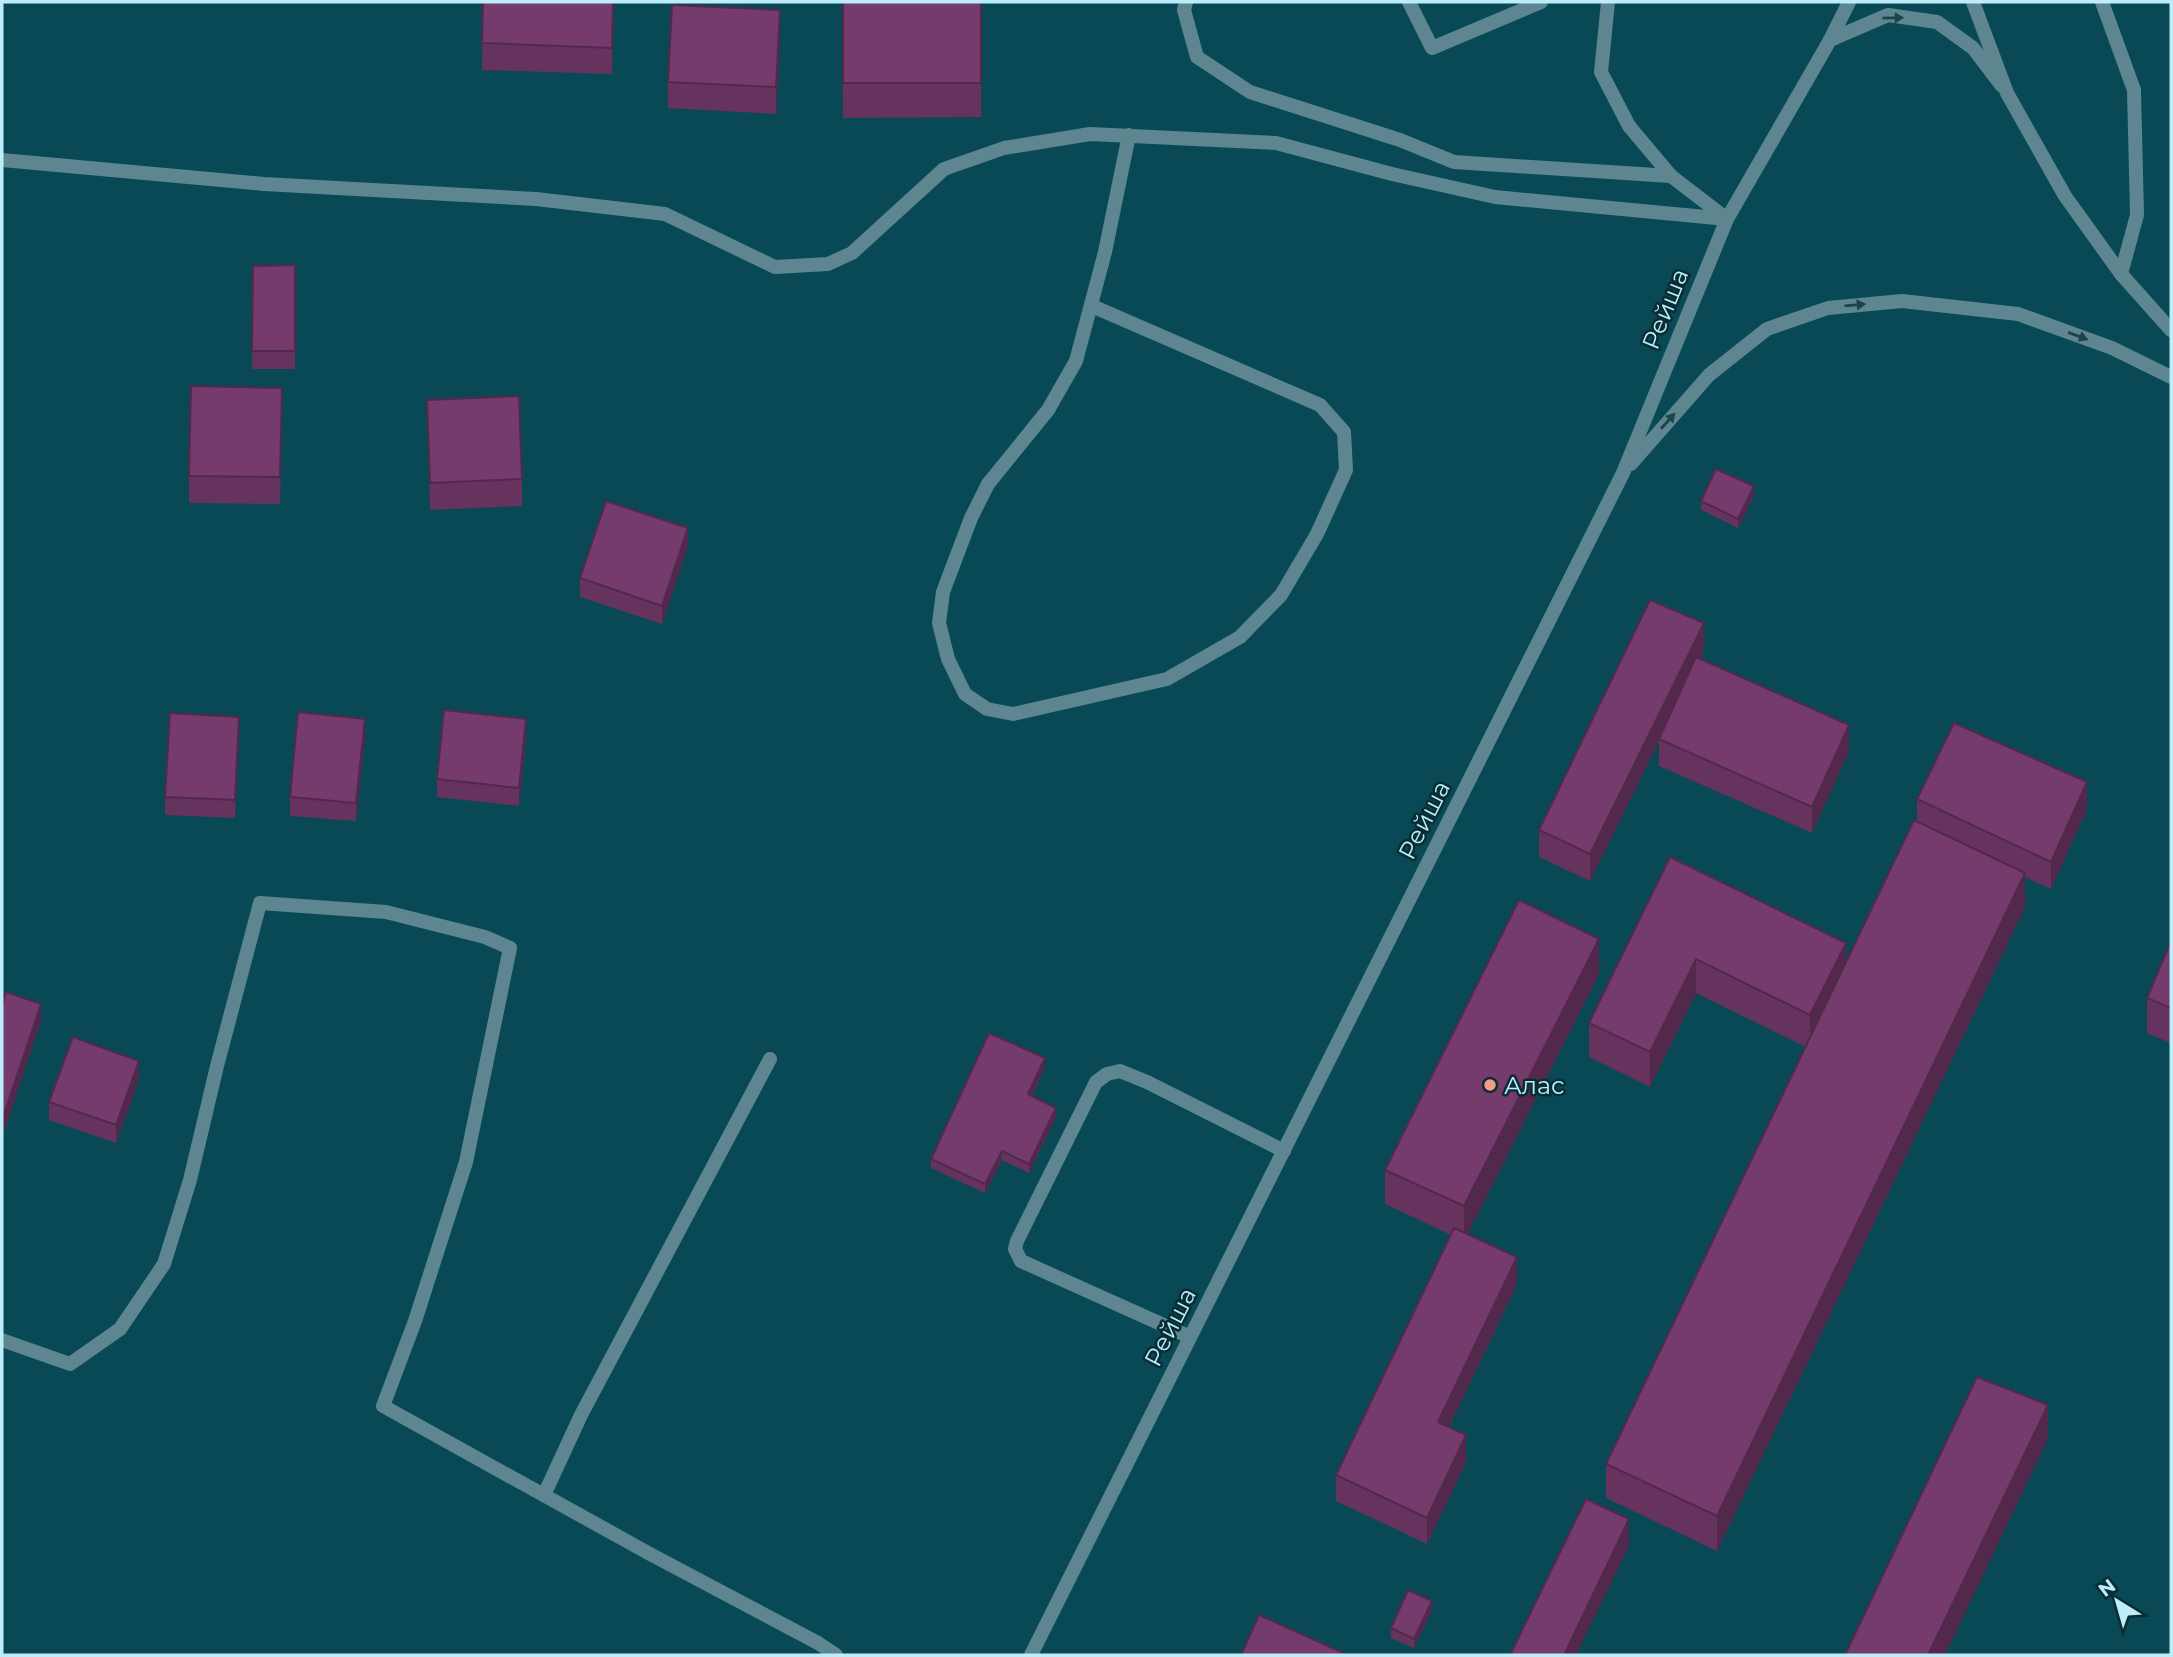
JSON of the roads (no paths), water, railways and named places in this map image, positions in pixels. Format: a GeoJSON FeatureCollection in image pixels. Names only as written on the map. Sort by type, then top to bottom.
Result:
{"type":"FeatureCollection","features":[{"type":"Feature","properties":{"kind":"street"},"geometry":{"type":"LineString","coordinates":[[1186,2],[1184,10],[1197,57],[1250,92],[1400,140],[1454,162],[1671,176]]}},
{"type":"Feature","properties":{"kind":"street"},"geometry":{"type":"LineString","coordinates":[[1409,2],[1432,48],[1541,2]]}},
{"type":"Feature","properties":{"kind":"street"},"geometry":{"type":"LineString","coordinates":[[1608,2],[1601,72],[1629,126],[1671,176],[1727,219]]}},
{"type":"Feature","properties":{"kind":"street","name":"Рейша"},"geometry":{"type":"LineString","coordinates":[[1031,1655],[1623,472],[1727,219],[1849,2]]}},
{"type":"Feature","properties":{"kind":"street"},"geometry":{"type":"LineString","coordinates":[[1973,2],[2007,93]]}},
{"type":"Feature","properties":{"kind":"street"},"geometry":{"type":"LineString","coordinates":[[2102,2],[2134,90],[2137,215],[2121,274]]}},
{"type":"Feature","properties":{"kind":"street"},"geometry":{"type":"LineString","coordinates":[[1830,40],[1888,15],[1937,22],[1973,48],[2007,93],[2064,196],[2121,274],[2171,330]]}},
{"type":"Feature","properties":{"kind":"street"},"geometry":{"type":"LineString","coordinates":[[2,160],[264,184],[536,199],[665,214],[775,267],[828,264],[852,253],[944,169],[1004,148],[1090,134],[1276,143],[1392,174],[1495,197],[1727,219]]}},
{"type":"Feature","properties":{"kind":"street"},"geometry":{"type":"LineString","coordinates":[[1092,306],[1320,405],[1344,432],[1346,470],[1317,534],[1282,596],[1240,637],[1167,679],[1013,715],[987,709],[965,694],[947,659],[939,623],[943,592],[959,546],[988,484],[1048,410],[1076,361],[1092,306],[1129,135]]}},
{"type":"Feature","properties":{"kind":"street"},"geometry":{"type":"LineString","coordinates":[[1623,472],[1709,375],[1767,329],[1828,307],[1902,301],[2018,314],[2112,348],[2171,377]]}},
{"type":"Feature","properties":{"kind":"street"},"geometry":{"type":"LineString","coordinates":[[2,1340],[70,1364],[120,1329],[164,1264],[190,1180],[260,904],[386,912],[485,937],[510,948],[469,1148],[415,1321],[383,1406],[836,1655]]}},
{"type":"Feature","properties":{"kind":"street"},"geometry":{"type":"LineString","coordinates":[[544,1495],[581,1415],[770,1059]]}},
{"type":"Feature","properties":{"kind":"street"},"geometry":{"type":"LineString","coordinates":[[1190,1337],[1021,1261],[1015,1249],[1096,1082],[1107,1074],[1120,1071],[1284,1151]]}},
{"type":"Feature","properties":{"kind":"place","name":"Алас"},"geometry":{"type":"Point","coordinates":[1490,1085]}}]}
